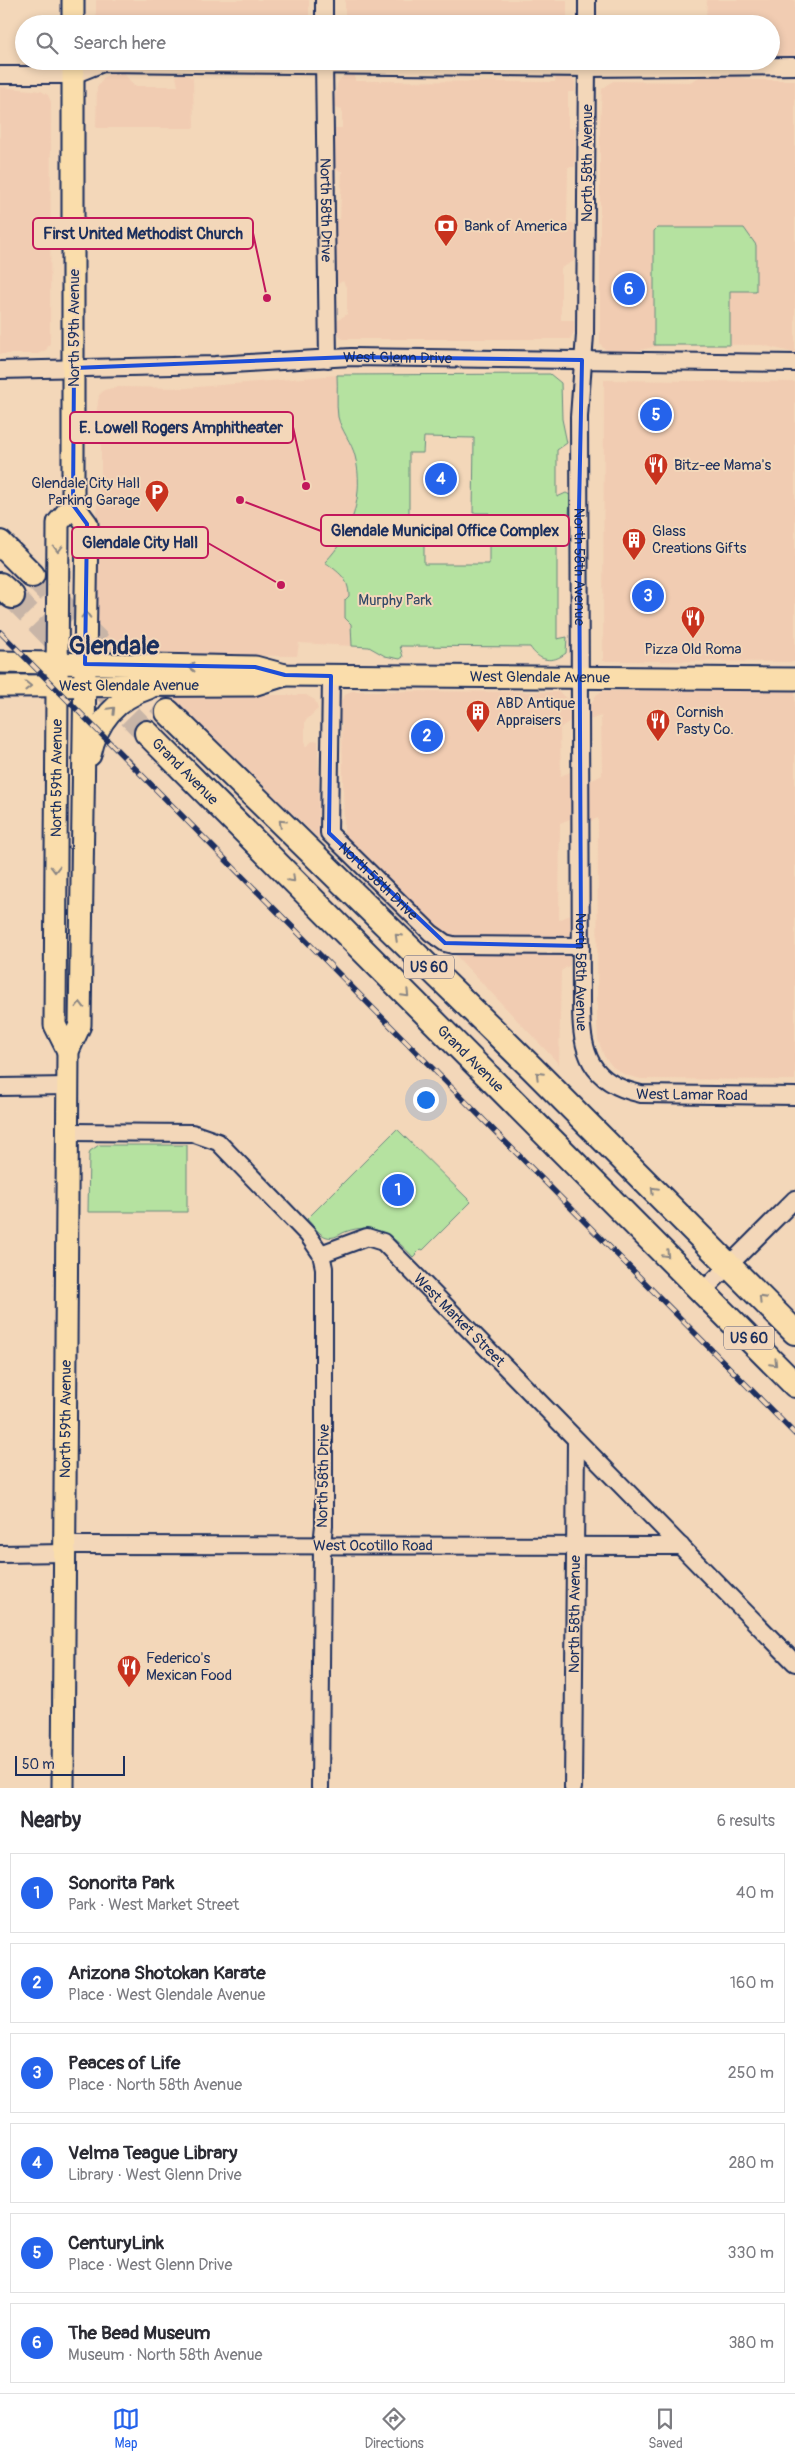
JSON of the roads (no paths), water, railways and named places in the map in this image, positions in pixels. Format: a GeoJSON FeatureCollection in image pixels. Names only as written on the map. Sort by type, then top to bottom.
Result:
{"type":"FeatureCollection","features":[{"type":"Feature","properties":{"kind":"highway"},"geometry":{"type":"LineString","coordinates":[[0,543],[32,575]]}},
{"type":"Feature","properties":{"kind":"highway","name":"Grand Avenue"},"geometry":{"type":"LineString","coordinates":[[168,712],[538,1074],[795,1332]]}},
{"type":"Feature","properties":{"kind":"highway","name":"Grand Avenue"},"geometry":{"type":"LineString","coordinates":[[147,732],[795,1385]]}},
{"type":"Feature","properties":{"kind":"main road"},"geometry":{"type":"LineString","coordinates":[[72,0],[73,15]]}},
{"type":"Feature","properties":{"kind":"main road","name":"North 59th Avenue"},"geometry":{"type":"LineString","coordinates":[[63,1788],[68,1051],[80,1025],[87,524],[73,506],[73,70]]}},
{"type":"Feature","properties":{"kind":"main road","name":"North 59th Avenue"},"geometry":{"type":"LineString","coordinates":[[68,1051],[54,1025],[55,686],[58,523],[73,506]]}},
{"type":"Feature","properties":{"kind":"main road","name":"West Glendale Avenue"},"geometry":{"type":"LineString","coordinates":[[0,662],[255,667],[285,676]]}},
{"type":"Feature","properties":{"kind":"main road","name":"West Glendale Avenue"},"geometry":{"type":"LineString","coordinates":[[0,686],[254,685],[285,676],[795,679]]}},
{"type":"Feature","properties":{"kind":"main road"},"geometry":{"type":"LineString","coordinates":[[83,804],[93,742],[106,717],[114,707],[128,697],[159,685]]}},
{"type":"Feature","properties":{"kind":"street"},"geometry":{"type":"LineString","coordinates":[[324,0],[324,15]]}},
{"type":"Feature","properties":{"kind":"street"},"geometry":{"type":"LineString","coordinates":[[587,0],[587,15]]}},
{"type":"Feature","properties":{"kind":"street"},"geometry":{"type":"LineString","coordinates":[[780,66],[795,66]]}},
{"type":"Feature","properties":{"kind":"street"},"geometry":{"type":"LineString","coordinates":[[0,75],[52,70]]}},
{"type":"Feature","properties":{"kind":"street","name":"North 58th Drive"},"geometry":{"type":"LineString","coordinates":[[324,70],[328,359]]}},
{"type":"Feature","properties":{"kind":"street","name":"North 58th Avenue"},"geometry":{"type":"LineString","coordinates":[[587,70],[585,334],[579,426],[581,1029],[585,1052],[596,1071]]}},
{"type":"Feature","properties":{"kind":"street","name":"West Glenn Drive"},"geometry":{"type":"LineString","coordinates":[[0,370],[224,365],[358,357],[795,363]]}},
{"type":"Feature","properties":{"kind":"street","name":"North 58th Drive"},"geometry":{"type":"LineString","coordinates":[[331,676],[329,833],[431,933],[445,943],[453,945],[581,946]]}},
{"type":"Feature","properties":{"kind":"street","name":"West Lamar Road"},"geometry":{"type":"LineString","coordinates":[[596,1071],[614,1085],[641,1094],[795,1096]]}},
{"type":"Feature","properties":{"kind":"street"},"geometry":{"type":"LineString","coordinates":[[0,1087],[68,1086]]}},
{"type":"Feature","properties":{"kind":"street"},"geometry":{"type":"LineString","coordinates":[[68,1132],[192,1133],[218,1142],[308,1235],[321,1254]]}},
{"type":"Feature","properties":{"kind":"street"},"geometry":{"type":"LineString","coordinates":[[703,1291],[795,1200]]}},
{"type":"Feature","properties":{"kind":"street","name":"West Market Street"},"geometry":{"type":"LineString","coordinates":[[321,1254],[367,1237],[383,1242],[795,1663]]}},
{"type":"Feature","properties":{"kind":"street","name":"North 58th Drive"},"geometry":{"type":"LineString","coordinates":[[320,1788],[322,1545],[324,1525],[324,1268],[321,1254]]}},
{"type":"Feature","properties":{"kind":"street","name":"North 58th Avenue"},"geometry":{"type":"LineString","coordinates":[[573,1788],[576,1440]]}},
{"type":"Feature","properties":{"kind":"street","name":"West Ocotillo Road"},"geometry":{"type":"LineString","coordinates":[[0,1554],[64,1549],[322,1545],[681,1546]]}},
{"type":"Feature","properties":{"kind":"tunnel"},"geometry":{"type":"LineString","coordinates":[[32,575],[168,712]]}},
{"type":"Feature","properties":{"kind":"tunnel"},"geometry":{"type":"LineString","coordinates":[[12,596],[69,654]]}},
{"type":"Feature","properties":{"kind":"tunnel"},"geometry":{"type":"LineString","coordinates":[[105,690],[147,733]]}},
{"type":"Feature","properties":{"kind":"railway"},"geometry":{"type":"LineString","coordinates":[[0,632],[795,1434]]}},
{"type":"Feature","properties":{"kind":"place","name":"Bank of America"},"geometry":{"type":"Point","coordinates":[446,247]}},
{"type":"Feature","properties":{"kind":"place","name":"The Bead Museum"},"geometry":{"type":"Point","coordinates":[629,289]}},
{"type":"Feature","properties":{"kind":"place","name":"First United Methodist Church"},"geometry":{"type":"Point","coordinates":[267,298]}},
{"type":"Feature","properties":{"kind":"place","name":"CenturyLink"},"geometry":{"type":"Point","coordinates":[656,415]}},
{"type":"Feature","properties":{"kind":"place","name":"Velma Teague Library"},"geometry":{"type":"Point","coordinates":[441,479]}},
{"type":"Feature","properties":{"kind":"place","name":"E. Lowell Rogers Amphitheater"},"geometry":{"type":"Point","coordinates":[306,486]}},
{"type":"Feature","properties":{"kind":"place","name":"Bitz-ee Mama's"},"geometry":{"type":"Point","coordinates":[656,486]}},
{"type":"Feature","properties":{"kind":"place","name":"Glendale Municipal Office Complex"},"geometry":{"type":"Point","coordinates":[240,500]}},
{"type":"Feature","properties":{"kind":"place","name":"Glendale City Hall Parking Garage"},"geometry":{"type":"Point","coordinates":[157,513]}},
{"type":"Feature","properties":{"kind":"place","name":"Glass Creations Gifts"},"geometry":{"type":"Point","coordinates":[634,561]}},
{"type":"Feature","properties":{"kind":"place","name":"Glendale City Hall"},"geometry":{"type":"Point","coordinates":[281,585]}},
{"type":"Feature","properties":{"kind":"place","name":"Peaces of Life"},"geometry":{"type":"Point","coordinates":[648,596]}},
{"type":"Feature","properties":{"kind":"place","name":"Pizza Old Roma"},"geometry":{"type":"Point","coordinates":[693,639]}},
{"type":"Feature","properties":{"kind":"place","name":"ABD Antique Appraisers"},"geometry":{"type":"Point","coordinates":[478,733]}},
{"type":"Feature","properties":{"kind":"place","name":"Arizona Shotokan Karate"},"geometry":{"type":"Point","coordinates":[427,736]}},
{"type":"Feature","properties":{"kind":"place","name":"Cornish Pasty Co."},"geometry":{"type":"Point","coordinates":[658,742]}},
{"type":"Feature","properties":{"kind":"place","name":"Sonorita Park"},"geometry":{"type":"Point","coordinates":[398,1190]}},
{"type":"Feature","properties":{"kind":"place","name":"Federico's Mexican Food"},"geometry":{"type":"Point","coordinates":[129,1688]}},
{"type":"Feature","properties":{"kind":"district","name":"Glendale"},"geometry":{"type":"Point","coordinates":[114,645]}},
{"type":"Feature","properties":{"kind":"park label","name":"Murphy Park"},"geometry":{"type":"Point","coordinates":[395,600]}}]}
